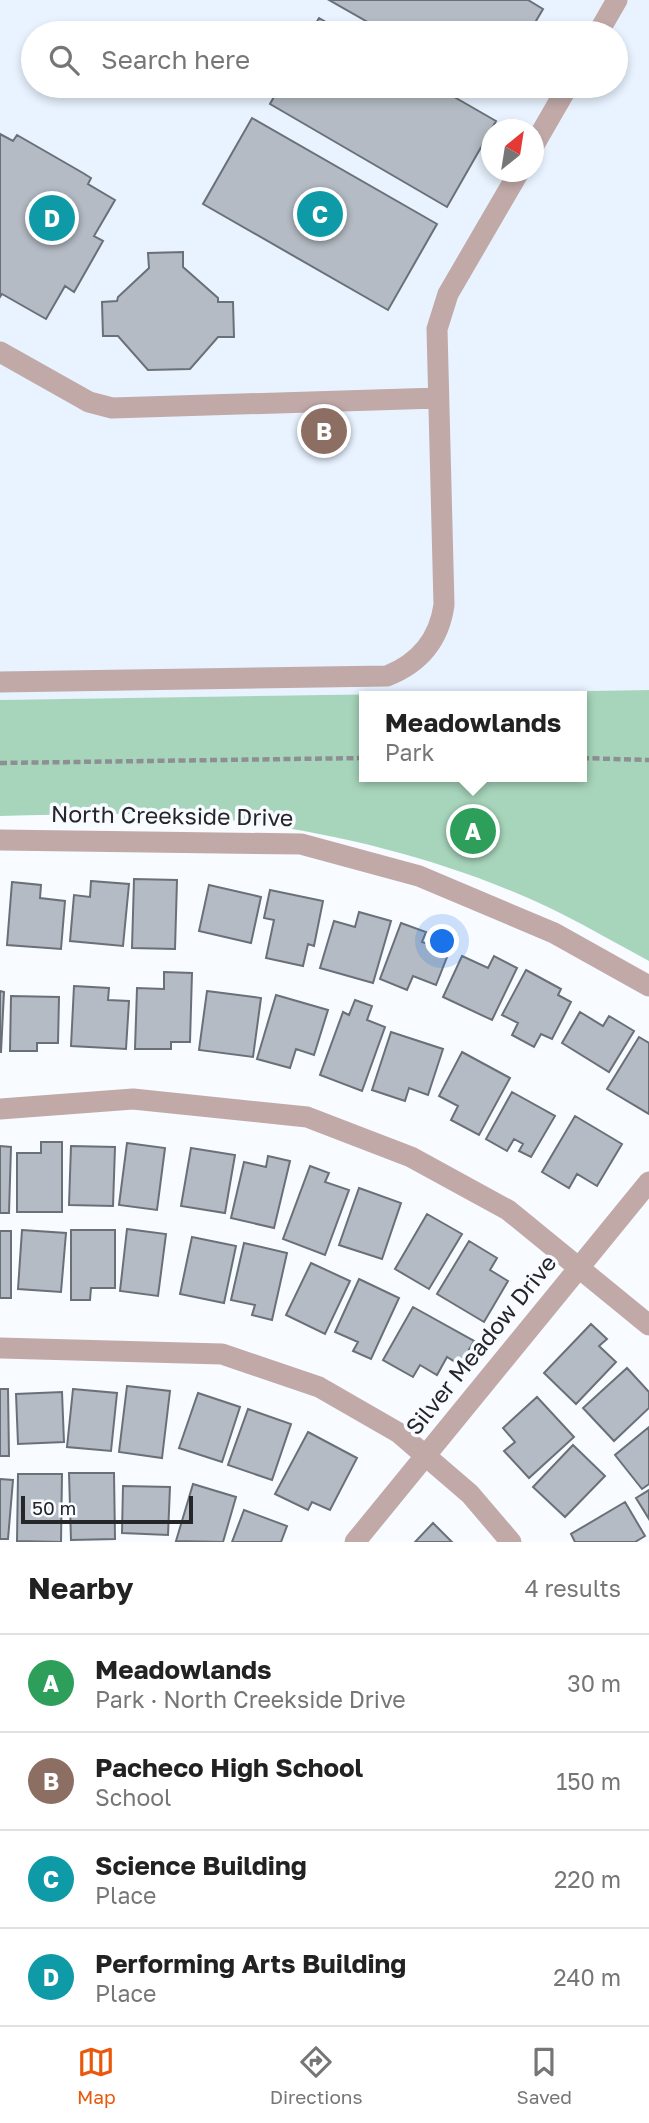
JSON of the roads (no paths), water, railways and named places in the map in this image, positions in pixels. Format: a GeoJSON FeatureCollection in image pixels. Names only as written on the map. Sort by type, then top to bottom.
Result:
{"type":"FeatureCollection","features":[{"type":"Feature","properties":{"kind":"street"},"geometry":{"type":"LineString","coordinates":[[605,21],[617,0]]}},
{"type":"Feature","properties":{"kind":"street"},"geometry":{"type":"LineString","coordinates":[[544,128],[561,98]]}},
{"type":"Feature","properties":{"kind":"street"},"geometry":{"type":"LineString","coordinates":[[0,682],[387,676],[404,669],[432,642],[441,625],[444,605],[437,329],[440,312],[513,182]]}},
{"type":"Feature","properties":{"kind":"street"},"geometry":{"type":"LineString","coordinates":[[0,352],[89,402],[112,408],[438,398]]}},
{"type":"Feature","properties":{"kind":"street","name":"North Creekside Drive"},"geometry":{"type":"LineString","coordinates":[[0,840],[301,844],[419,876],[554,933],[649,986]]}},
{"type":"Feature","properties":{"kind":"street"},"geometry":{"type":"LineString","coordinates":[[0,1110],[133,1099],[307,1117],[411,1157],[508,1210],[649,1325]]}},
{"type":"Feature","properties":{"kind":"street","name":"Silver Meadow Drive"},"geometry":{"type":"LineString","coordinates":[[355,1542],[649,1182]]}},
{"type":"Feature","properties":{"kind":"street"},"geometry":{"type":"LineString","coordinates":[[0,1348],[222,1353],[319,1387],[399,1433],[470,1494],[510,1542]]}},
{"type":"Feature","properties":{"kind":"place","name":"Science Building"},"geometry":{"type":"Point","coordinates":[320,214]}},
{"type":"Feature","properties":{"kind":"place","name":"Performing Arts Building"},"geometry":{"type":"Point","coordinates":[52,218]}},
{"type":"Feature","properties":{"kind":"place","name":"Pacheco High School"},"geometry":{"type":"Point","coordinates":[324,431]}},
{"type":"Feature","properties":{"kind":"place","name":"Meadowlands"},"geometry":{"type":"Point","coordinates":[473,831]}}]}
